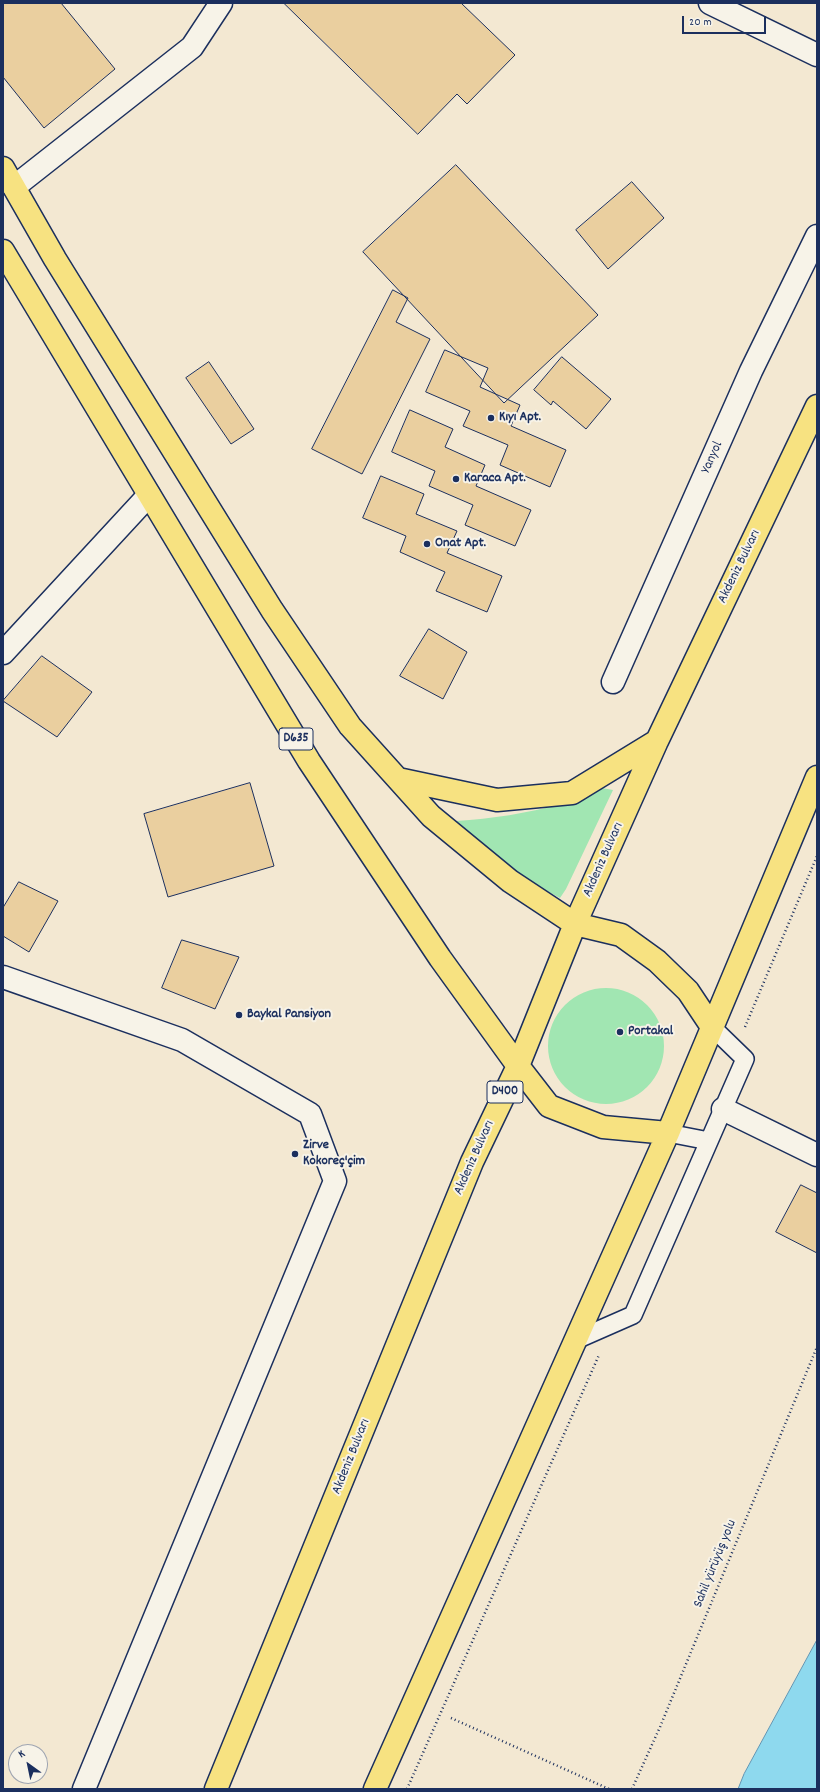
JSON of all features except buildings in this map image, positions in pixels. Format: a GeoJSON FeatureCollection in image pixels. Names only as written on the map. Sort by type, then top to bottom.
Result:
{"type":"FeatureCollection","features":[{"type":"Feature","properties":{"kind":"highway"},"geometry":{"type":"LineString","coordinates":[[3,168],[55,259],[272,610],[350,726],[431,816],[510,881],[575,924],[620,935],[657,961],[688,991],[712,1027]]}},
{"type":"Feature","properties":{"kind":"highway","name":"D635"},"geometry":{"type":"LineString","coordinates":[[3,251],[309,761],[440,958],[518,1066],[550,1106],[603,1127],[668,1134]]}},
{"type":"Feature","properties":{"kind":"highway","name":"Akdeniz Bulvarı"},"geometry":{"type":"LineString","coordinates":[[216,1789],[472,1162],[518,1066],[575,924],[657,741],[817,406]]}},
{"type":"Feature","properties":{"kind":"highway"},"geometry":{"type":"LineString","coordinates":[[398,779],[497,800],[572,793],[657,741]]}},
{"type":"Feature","properties":{"kind":"highway"},"geometry":{"type":"LineString","coordinates":[[375,1789],[668,1134],[817,777]]}},
{"type":"Feature","properties":{"kind":"street"},"geometry":{"type":"LineString","coordinates":[[14,187],[192,47],[220,3]]}},
{"type":"Feature","properties":{"kind":"street"},"geometry":{"type":"LineString","coordinates":[[710,3],[817,55]]}},
{"type":"Feature","properties":{"kind":"street","name":"Yanyol"},"geometry":{"type":"LineString","coordinates":[[613,682],[751,371],[817,236]]}},
{"type":"Feature","properties":{"kind":"street"},"geometry":{"type":"LineString","coordinates":[[3,653],[149,495]]}},
{"type":"Feature","properties":{"kind":"street"},"geometry":{"type":"LineString","coordinates":[[3,977],[182,1040],[310,1114],[335,1181],[84,1789]]}},
{"type":"Feature","properties":{"kind":"street"},"geometry":{"type":"LineString","coordinates":[[723,1109],[817,1155]]}},
{"type":"Feature","properties":{"kind":"lane"},"geometry":{"type":"LineString","coordinates":[[576,1340],[633,1315],[723,1109],[744,1058],[712,1027]]}},
{"type":"Feature","properties":{"kind":"lane"},"geometry":{"type":"LineString","coordinates":[[668,1134],[709,1141]]}},
{"type":"Feature","properties":{"kind":"path","name":"Sahil yürüyüş yolu"},"geometry":{"type":"LineString","coordinates":[[632,1789],[660,1727],[817,1347]]}},
{"type":"Feature","properties":{"kind":"path"},"geometry":{"type":"LineString","coordinates":[[451,1718],[609,1789]]}},
{"type":"Feature","properties":{"kind":"green space"},"geometry":{"type":"Polygon","coordinates":[[[602,788],[613,790],[566,889],[560,898],[530,882],[456,821],[496,817],[535,810],[566,802],[602,788]]]}},
{"type":"Feature","properties":{"kind":"green space"},"geometry":{"type":"Polygon","coordinates":[[[606,988],[628,992],[647,1005],[660,1024],[664,1046],[660,1068],[647,1087],[628,1100],[606,1104],[584,1100],[565,1087],[552,1068],[548,1046],[552,1024],[565,1005],[584,992],[606,988]]]}},
{"type":"Feature","properties":{"kind":"water"},"geometry":{"type":"Polygon","coordinates":[[[817,1640],[817,1789],[738,1789],[744,1774],[817,1640]]]}},
{"type":"Feature","properties":{"kind":"place","name":"Kıyı Apt."},"geometry":{"type":"Point","coordinates":[491,418]}},
{"type":"Feature","properties":{"kind":"place","name":"Karaca Apt."},"geometry":{"type":"Point","coordinates":[456,479]}},
{"type":"Feature","properties":{"kind":"place","name":"Onat Apt."},"geometry":{"type":"Point","coordinates":[427,544]}},
{"type":"Feature","properties":{"kind":"place","name":"Baykal Pansiyon"},"geometry":{"type":"Point","coordinates":[239,1015]}},
{"type":"Feature","properties":{"kind":"place","name":"Portakal"},"geometry":{"type":"Point","coordinates":[620,1032]}},
{"type":"Feature","properties":{"kind":"place","name":"Zirve Kokoreç'çim"},"geometry":{"type":"Point","coordinates":[295,1154]}}]}
